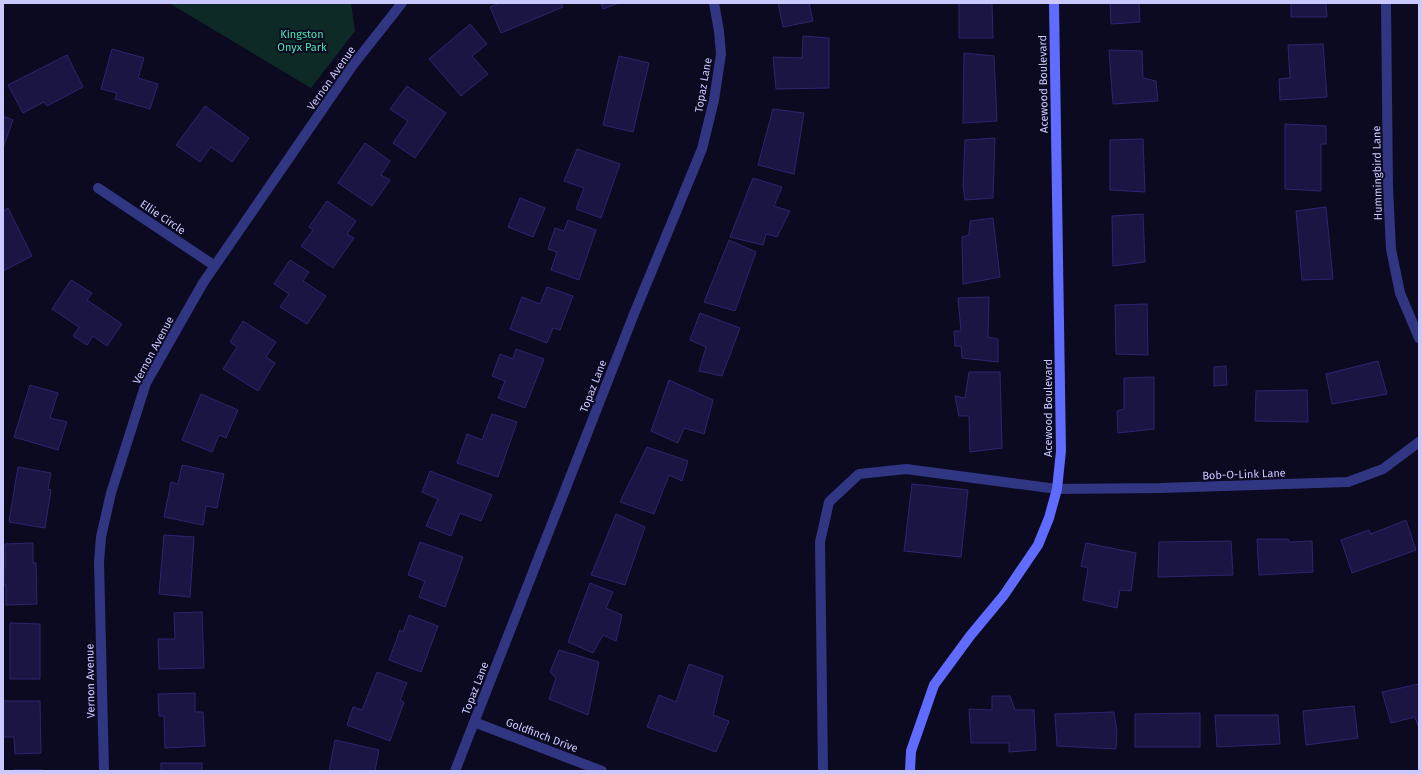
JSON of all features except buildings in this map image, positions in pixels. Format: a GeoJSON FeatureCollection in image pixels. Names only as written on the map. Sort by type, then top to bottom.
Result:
{"type":"FeatureCollection","features":[{"type":"Feature","properties":{"kind":"street","name":"Vernon Avenue"},"geometry":{"type":"LineString","coordinates":[[104,771],[99,562],[102,537],[111,493],[146,383],[203,283],[353,65],[402,3]]}},
{"type":"Feature","properties":{"kind":"street","name":"Topaz Lane"},"geometry":{"type":"LineString","coordinates":[[455,771],[634,314],[702,149],[714,100],[721,54],[714,3]]}},
{"type":"Feature","properties":{"kind":"street","name":"Acewood Boulevard"},"geometry":{"type":"LineString","coordinates":[[910,771],[911,751],[934,685],[970,636],[1004,595],[1038,545],[1049,518],[1057,489],[1061,451],[1054,3]]}},
{"type":"Feature","properties":{"kind":"street","name":"Hummingbird Lane"},"geometry":{"type":"LineString","coordinates":[[1386,3],[1388,188],[1391,250],[1400,293],[1419,338]]}},
{"type":"Feature","properties":{"kind":"street","name":"Ellie Circle"},"geometry":{"type":"LineString","coordinates":[[98,188],[215,266]]}},
{"type":"Feature","properties":{"kind":"street","name":"Bob-O-Link Lane"},"geometry":{"type":"LineString","coordinates":[[823,771],[820,542],[829,502],[858,474],[906,469],[1057,489],[1160,488],[1348,482],[1383,469],[1419,442]]}},
{"type":"Feature","properties":{"kind":"street","name":"Goldfinch Drive"},"geometry":{"type":"LineString","coordinates":[[474,722],[602,771]]}},
{"type":"Feature","properties":{"kind":"green space","name":"Kingston Onyx Park"},"geometry":{"type":"Polygon","coordinates":[[[169,3],[351,3],[355,31],[311,88],[169,3]]]}}]}
